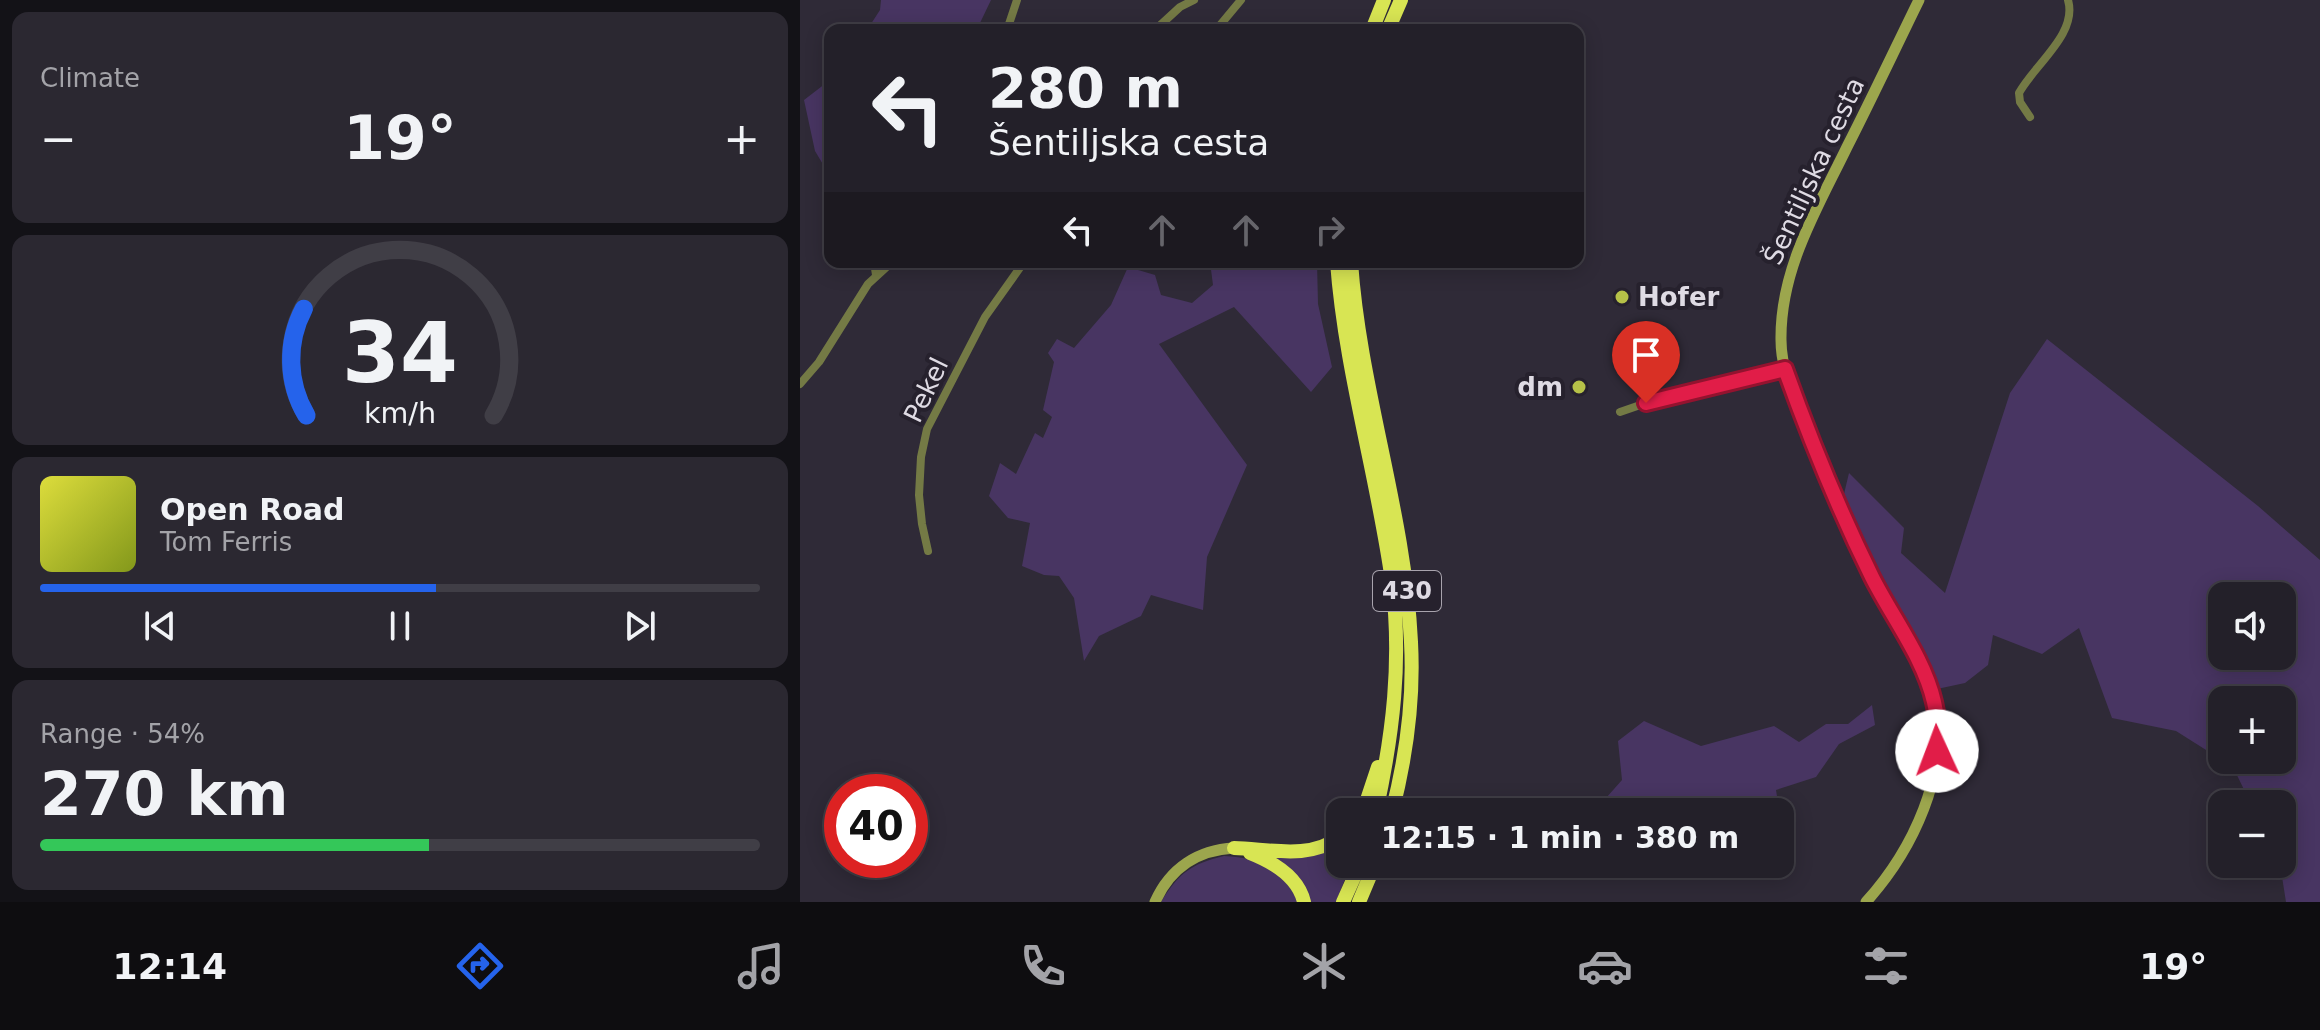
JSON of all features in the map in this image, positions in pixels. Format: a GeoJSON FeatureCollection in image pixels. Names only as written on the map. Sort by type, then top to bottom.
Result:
{"type":"FeatureCollection","features":[{"type":"Feature","properties":{"kind":"highway"},"geometry":{"type":"LineString","coordinates":[[1374,24],[1384,0]]}},
{"type":"Feature","properties":{"kind":"highway"},"geometry":{"type":"LineString","coordinates":[[1391,24],[1401,0]]}},
{"type":"Feature","properties":{"kind":"highway","name":"430"},"geometry":{"type":"LineString","coordinates":[[1337,268],[1341,314],[1392,584],[1396,643],[1394,722],[1379,798]]}},
{"type":"Feature","properties":{"kind":"highway","name":"430"},"geometry":{"type":"LineString","coordinates":[[1351,268],[1365,371],[1397,527],[1412,644],[1406,738],[1396,798]]}},
{"type":"Feature","properties":{"kind":"highway"},"geometry":{"type":"LineString","coordinates":[[1368,798],[1394,722]]}},
{"type":"Feature","properties":{"kind":"highway"},"geometry":{"type":"LineString","coordinates":[[1234,848],[1290,853],[1312,850],[1326,844]]}},
{"type":"Feature","properties":{"kind":"highway"},"geometry":{"type":"LineString","coordinates":[[1234,848],[1279,867],[1290,877],[1304,902]]}},
{"type":"Feature","properties":{"kind":"highway"},"geometry":{"type":"LineString","coordinates":[[1343,902],[1354,878]]}},
{"type":"Feature","properties":{"kind":"highway"},"geometry":{"type":"LineString","coordinates":[[1359,902],[1369,878]]}},
{"type":"Feature","properties":{"kind":"street"},"geometry":{"type":"LineString","coordinates":[[1009,24],[1017,0]]}},
{"type":"Feature","properties":{"kind":"street"},"geometry":{"type":"LineString","coordinates":[[1162,24],[1180,7],[1194,0]]}},
{"type":"Feature","properties":{"kind":"street"},"geometry":{"type":"LineString","coordinates":[[1221,24],[1241,0]]}},
{"type":"Feature","properties":{"kind":"street","name":"Šentiljska cesta"},"geometry":{"type":"LineString","coordinates":[[1866,902],[1892,867],[1923,810],[1935,766],[1938,735],[1936,712],[1925,676],[1872,578],[1825,472],[1785,369],[1781,339],[1786,285],[1805,233],[1919,0]]}},
{"type":"Feature","properties":{"kind":"street"},"geometry":{"type":"LineString","coordinates":[[2030,117],[2020,102],[2019,93],[2065,29],[2071,13],[2068,0]]}},
{"type":"Feature","properties":{"kind":"street"},"geometry":{"type":"LineString","coordinates":[[875,268],[876,275]]}},
{"type":"Feature","properties":{"kind":"street"},"geometry":{"type":"LineString","coordinates":[[800,384],[819,362],[868,284],[885,268]]}},
{"type":"Feature","properties":{"kind":"street","name":"Pekel"},"geometry":{"type":"LineString","coordinates":[[928,551],[919,495],[921,457],[927,429],[985,317],[1020,268]]}},
{"type":"Feature","properties":{"kind":"street"},"geometry":{"type":"LineString","coordinates":[[1620,412],[1785,369]]}},
{"type":"Feature","properties":{"kind":"street"},"geometry":{"type":"LineString","coordinates":[[1155,902],[1169,877],[1184,864],[1207,852],[1234,848]]}},
{"type":"Feature","properties":{"kind":"shaded area"},"geometry":{"type":"Polygon","coordinates":[[[881,0],[991,0],[981,24],[871,24],[880,10],[881,0]]]}},
{"type":"Feature","properties":{"kind":"shaded area"},"geometry":{"type":"Polygon","coordinates":[[[824,85],[824,166],[815,151],[804,100],[824,85]]]}},
{"type":"Feature","properties":{"kind":"shaded area"},"geometry":{"type":"Polygon","coordinates":[[[1128,268],[1155,275],[1161,295],[1192,303],[1213,285],[1211,268],[1317,268],[1318,304],[1332,367],[1311,392],[1234,307],[1159,344],[1247,465],[1207,557],[1203,610],[1151,595],[1141,616],[1099,636],[1084,661],[1074,598],[1059,576],[1044,575],[1022,566],[1030,523],[1008,518],[989,496],[1000,463],[1016,474],[1035,433],[1043,438],[1052,417],[1043,410],[1054,362],[1048,353],[1057,339],[1074,348],[1111,305],[1128,268]]]}},
{"type":"Feature","properties":{"kind":"shaded area"},"geometry":{"type":"Polygon","coordinates":[[[2047,339],[2258,506],[2320,560],[2320,902],[2286,902],[2282,878],[2296,878],[2296,790],[2244,790],[2236,774],[2296,774],[2296,686],[2208,686],[2208,751],[2176,731],[2112,718],[2079,628],[2042,654],[1993,635],[1988,665],[1965,683],[1937,689],[1882,580],[1844,494],[1849,473],[1904,528],[1901,553],[1945,593],[2010,393],[2047,339]]]}},
{"type":"Feature","properties":{"kind":"shaded area"},"geometry":{"type":"Polygon","coordinates":[[[1872,705],[1875,725],[1839,744],[1816,777],[1776,790],[1777,798],[1606,798],[1622,780],[1618,741],[1644,721],[1701,746],[1774,726],[1799,742],[1826,724],[1848,724],[1872,705]]]}},
{"type":"Feature","properties":{"kind":"shaded area"},"geometry":{"type":"Polygon","coordinates":[[[1326,845],[1326,878],[1345,878],[1336,902],[1309,902],[1264,853],[1326,845]]]}},
{"type":"Feature","properties":{"kind":"shaded area"},"geometry":{"type":"Polygon","coordinates":[[[1224,856],[1249,859],[1269,868],[1285,882],[1299,902],[1161,902],[1187,871],[1224,856]]]}},
{"type":"Feature","properties":{"kind":"place","name":"Hofer"},"geometry":{"type":"Point","coordinates":[1622,297]}},
{"type":"Feature","properties":{"kind":"place","name":"dm"},"geometry":{"type":"Point","coordinates":[1579,387]}},
{"type":"Feature","properties":{"kind":"route"},"geometry":{"type":"LineString","coordinates":[[1646,403],[1785,369],[1825,472],[1872,578],[1925,676],[1938,723],[1937,751]]}}]}
